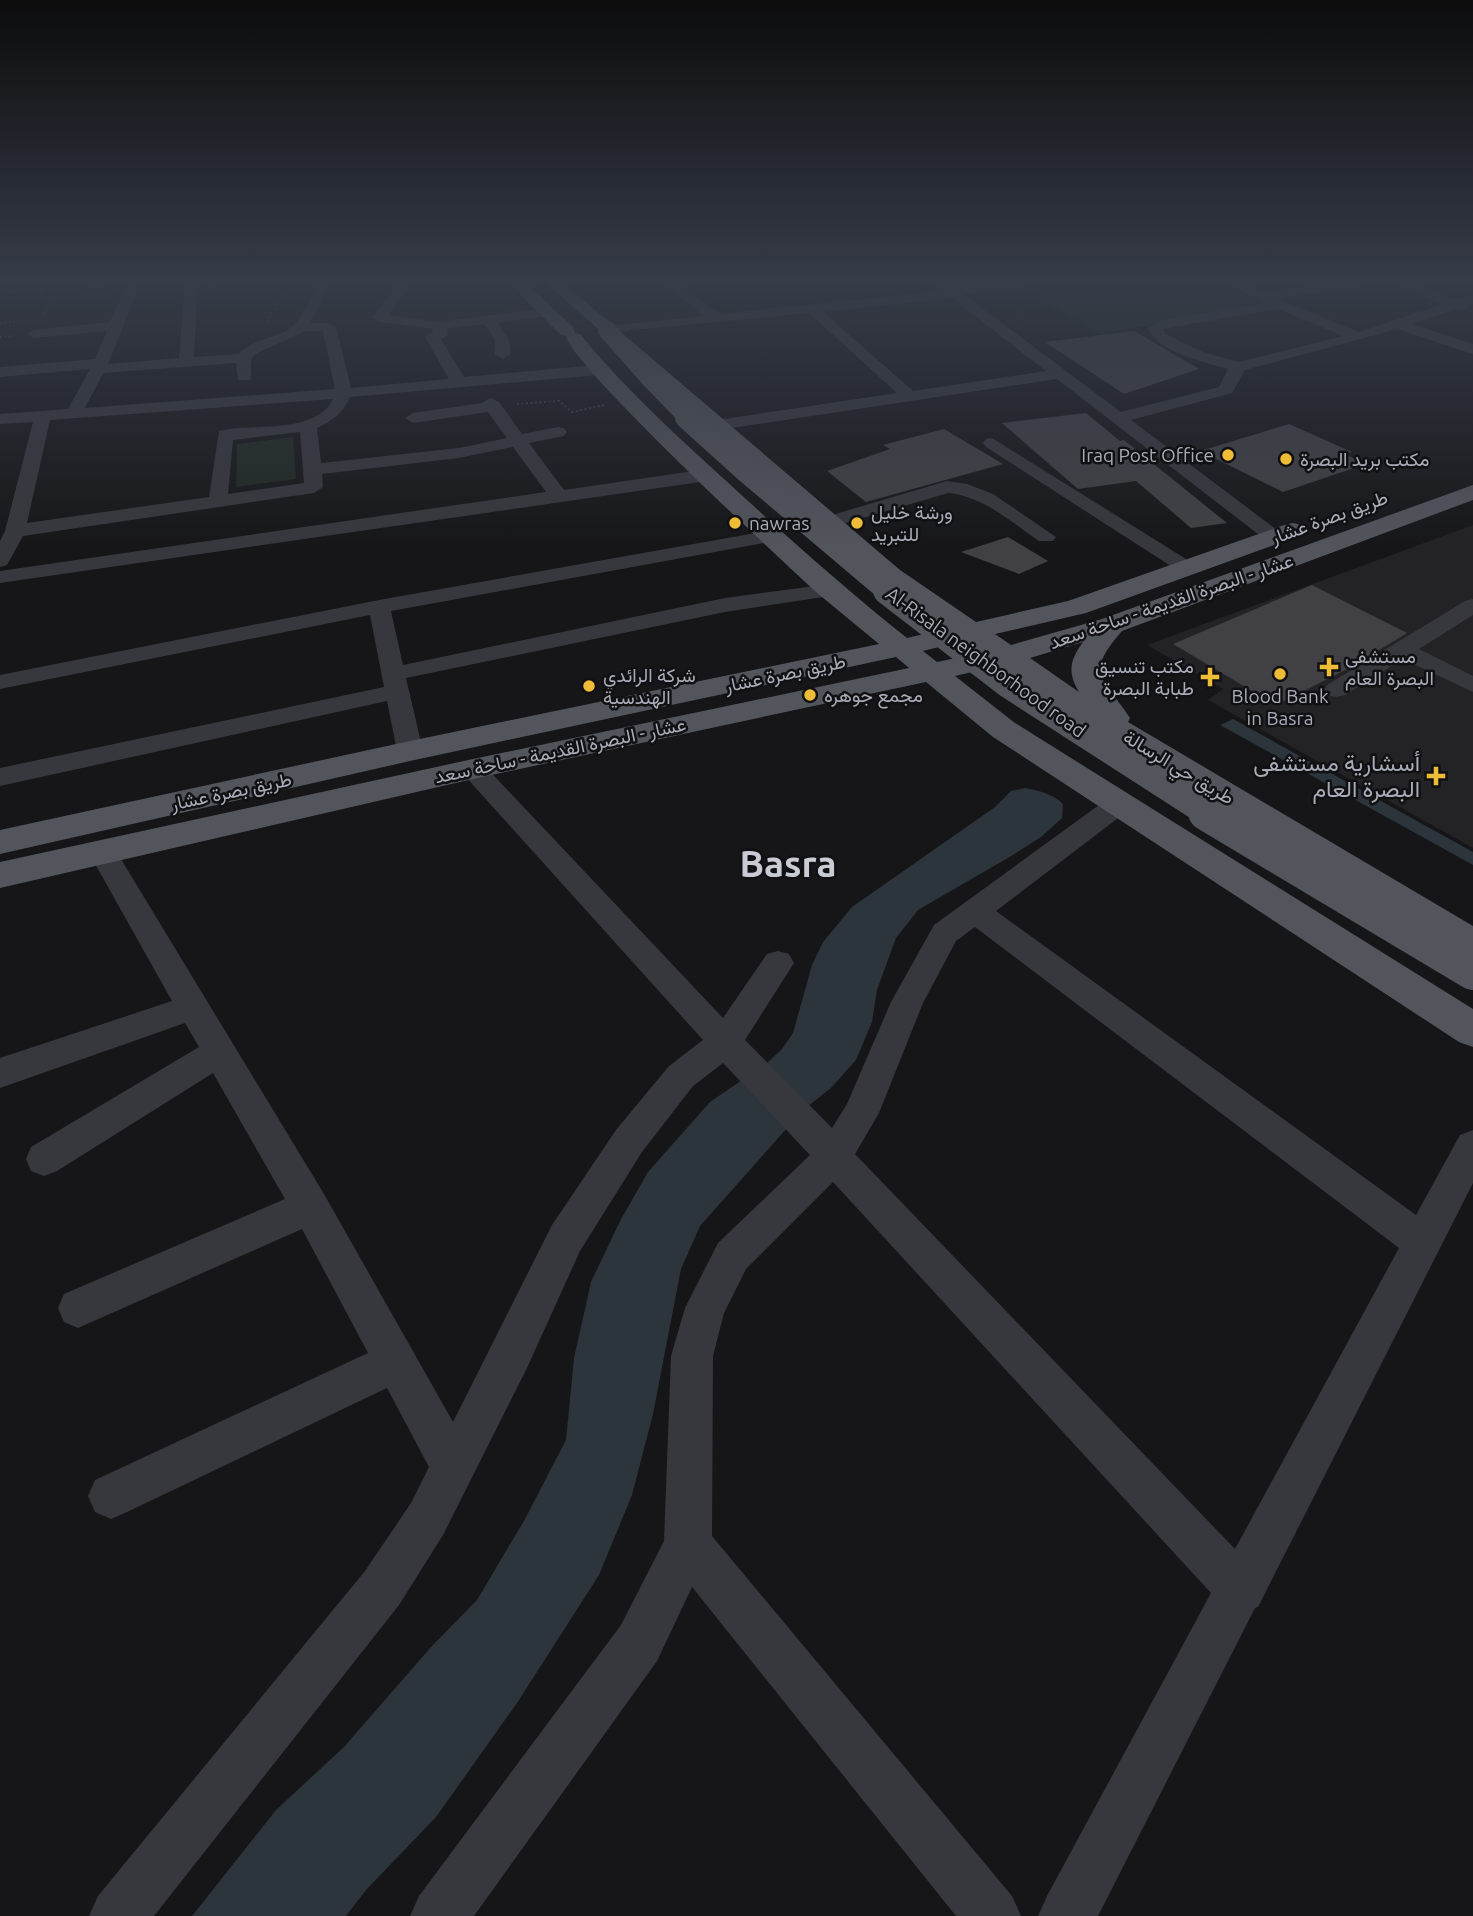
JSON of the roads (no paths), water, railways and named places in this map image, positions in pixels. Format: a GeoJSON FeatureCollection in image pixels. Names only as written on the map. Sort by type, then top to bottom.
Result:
{"type":"FeatureCollection","features":[{"type":"Feature","properties":{"kind":"main road"},"geometry":{"type":"LineString","coordinates":[[609,371],[630,400],[830,590],[1004,730],[1473,1030]]}},
{"type":"Feature","properties":{"kind":"main road","name":"Al-Risala neighborhood road"},"geometry":{"type":"LineString","coordinates":[[610,371],[840,572],[986,688],[1056,737],[1182,818],[1473,998]]}},
{"type":"Feature","properties":{"kind":"main road","name":"Al-Risala neighborhood road"},"geometry":{"type":"LineString","coordinates":[[642,371],[744,468],[878,584],[1042,706],[1213,815],[1473,971]]}},
{"type":"Feature","properties":{"kind":"main road","name":"طريق حي الرسالة"},"geometry":{"type":"LineString","coordinates":[[655,371],[891,575],[970,631],[1132,738],[1473,944]]}},
{"type":"Feature","properties":{"kind":"main road","name":"طريق بصرة عشار"},"geometry":{"type":"LineString","coordinates":[[0,842],[410,751],[777,675],[1077,606],[1274,537],[1471,487]]}},
{"type":"Feature","properties":{"kind":"main road","name":"عشار - البصرة القديمة - ساحة سعد"},"geometry":{"type":"LineString","coordinates":[[0,875],[473,769],[1006,656],[1112,625],[1471,487]]}},
{"type":"Feature","properties":{"kind":"main road"},"geometry":{"type":"LineString","coordinates":[[891,575],[941,597],[973,606],[1009,610],[1077,606]]}},
{"type":"Feature","properties":{"kind":"main road"},"geometry":{"type":"LineString","coordinates":[[777,675],[816,658],[840,633],[844,614],[830,590]]}},
{"type":"Feature","properties":{"kind":"main road"},"geometry":{"type":"LineString","coordinates":[[1112,625],[1092,647],[1082,666],[1090,687],[1132,738]]}},
{"type":"Feature","properties":{"kind":"main road"},"geometry":{"type":"LineString","coordinates":[[825,694],[870,694],[918,700],[963,713],[1004,730]]}},
{"type":"Feature","properties":{"kind":"street"},"geometry":{"type":"LineString","coordinates":[[74,413],[97,371]]}},
{"type":"Feature","properties":{"kind":"street"},"geometry":{"type":"LineString","coordinates":[[244,371],[245,401]]}},
{"type":"Feature","properties":{"kind":"street"},"geometry":{"type":"LineString","coordinates":[[218,500],[225,435],[309,427],[337,409],[344,393],[339,371]]}},
{"type":"Feature","properties":{"kind":"street"},"geometry":{"type":"LineString","coordinates":[[453,371],[460,383]]}},
{"type":"Feature","properties":{"kind":"street"},"geometry":{"type":"LineString","coordinates":[[0,419],[592,371]]}},
{"type":"Feature","properties":{"kind":"street"},"geometry":{"type":"LineString","coordinates":[[882,371],[909,396]]}},
{"type":"Feature","properties":{"kind":"street"},"geometry":{"type":"LineString","coordinates":[[1056,371],[1274,537]]}},
{"type":"Feature","properties":{"kind":"street"},"geometry":{"type":"LineString","coordinates":[[1118,418],[1226,390],[1235,371]]}},
{"type":"Feature","properties":{"kind":"street"},"geometry":{"type":"LineString","coordinates":[[718,425],[1059,374]]}},
{"type":"Feature","properties":{"kind":"street"},"geometry":{"type":"LineString","coordinates":[[413,418],[492,405],[559,497]]}},
{"type":"Feature","properties":{"kind":"street"},"geometry":{"type":"LineString","coordinates":[[0,561],[15,531],[43,416]]}},
{"type":"Feature","properties":{"kind":"street"},"geometry":{"type":"LineString","coordinates":[[15,531],[314,487],[309,427]]}},
{"type":"Feature","properties":{"kind":"street"},"geometry":{"type":"LineString","coordinates":[[312,470],[459,453],[558,432]]}},
{"type":"Feature","properties":{"kind":"street"},"geometry":{"type":"LineString","coordinates":[[992,443],[1186,568]]}},
{"type":"Feature","properties":{"kind":"street"},"geometry":{"type":"LineString","coordinates":[[0,577],[707,475]]}},
{"type":"Feature","properties":{"kind":"street"},"geometry":{"type":"LineString","coordinates":[[828,522],[947,487],[958,487],[975,491],[1046,537]]}},
{"type":"Feature","properties":{"kind":"street"},"geometry":{"type":"LineString","coordinates":[[0,682],[379,607],[773,537]]}},
{"type":"Feature","properties":{"kind":"street"},"geometry":{"type":"LineString","coordinates":[[0,777],[725,605],[830,590]]}},
{"type":"Feature","properties":{"kind":"street"},"geometry":{"type":"LineString","coordinates":[[1336,690],[1473,606]]}},
{"type":"Feature","properties":{"kind":"street"},"geometry":{"type":"LineString","coordinates":[[379,607],[410,751]]}},
{"type":"Feature","properties":{"kind":"street"},"geometry":{"type":"LineString","coordinates":[[1404,650],[1473,685]]}},
{"type":"Feature","properties":{"kind":"street"},"geometry":{"type":"LineString","coordinates":[[473,769],[1241,1590]]}},
{"type":"Feature","properties":{"kind":"street"},"geometry":{"type":"LineString","coordinates":[[439,1916],[639,1643],[688,1545],[692,1356],[705,1308],[732,1256],[822,1143],[861,1113],[889,1041],[945,933],[1119,803]]}},
{"type":"Feature","properties":{"kind":"street"},"geometry":{"type":"LineString","coordinates":[[103,853],[310,1207],[454,1467]]}},
{"type":"Feature","properties":{"kind":"street"},"geometry":{"type":"LineString","coordinates":[[973,910],[1422,1242]]}},
{"type":"Feature","properties":{"kind":"street"},"geometry":{"type":"LineString","coordinates":[[118,1916],[382,1588],[427,1519],[511,1355],[566,1238],[629,1141],[681,1076],[734,1050],[778,963]]}},
{"type":"Feature","properties":{"kind":"street"},"geometry":{"type":"LineString","coordinates":[[0,1073],[193,1007]]}},
{"type":"Feature","properties":{"kind":"street"},"geometry":{"type":"LineString","coordinates":[[44,1159],[219,1052]]}},
{"type":"Feature","properties":{"kind":"street"},"geometry":{"type":"LineString","coordinates":[[1067,1916],[1473,1146]]}},
{"type":"Feature","properties":{"kind":"street"},"geometry":{"type":"LineString","coordinates":[[78,1308],[310,1207]]}},
{"type":"Feature","properties":{"kind":"street"},"geometry":{"type":"LineString","coordinates":[[111,1496],[396,1363]]}},
{"type":"Feature","properties":{"kind":"street"},"geometry":{"type":"LineString","coordinates":[[688,1545],[992,1916]]}},
{"type":"Feature","properties":{"kind":"place","name":"Iraq Post Office"},"geometry":{"type":"Point","coordinates":[1228,455]}},
{"type":"Feature","properties":{"kind":"place","name":"مكتب بريد البصرة"},"geometry":{"type":"Point","coordinates":[1286,459]}},
{"type":"Feature","properties":{"kind":"place","name":"nawras"},"geometry":{"type":"Point","coordinates":[735,523]}},
{"type":"Feature","properties":{"kind":"place","name":"ورشة خليل للتبريد"},"geometry":{"type":"Point","coordinates":[857,523]}},
{"type":"Feature","properties":{"kind":"place","name":"مستشفى البصرة العام"},"geometry":{"type":"Point","coordinates":[1329,667]}},
{"type":"Feature","properties":{"kind":"place","name":"Blood Bank in Basra"},"geometry":{"type":"Point","coordinates":[1280,674]}},
{"type":"Feature","properties":{"kind":"place","name":"مكتب تنسيق طبابة البصرة"},"geometry":{"type":"Point","coordinates":[1210,677]}},
{"type":"Feature","properties":{"kind":"place","name":"شركة الرائدي الهندسية"},"geometry":{"type":"Point","coordinates":[589,686]}},
{"type":"Feature","properties":{"kind":"place","name":"مجمع جوهره"},"geometry":{"type":"Point","coordinates":[810,695]}},
{"type":"Feature","properties":{"kind":"place","name":"أسشارية مستشفى البصرة العام"},"geometry":{"type":"Point","coordinates":[1436,776]}},
{"type":"Feature","properties":{"kind":"district","name":"Basra"},"geometry":{"type":"Point","coordinates":[788,864]}}]}
